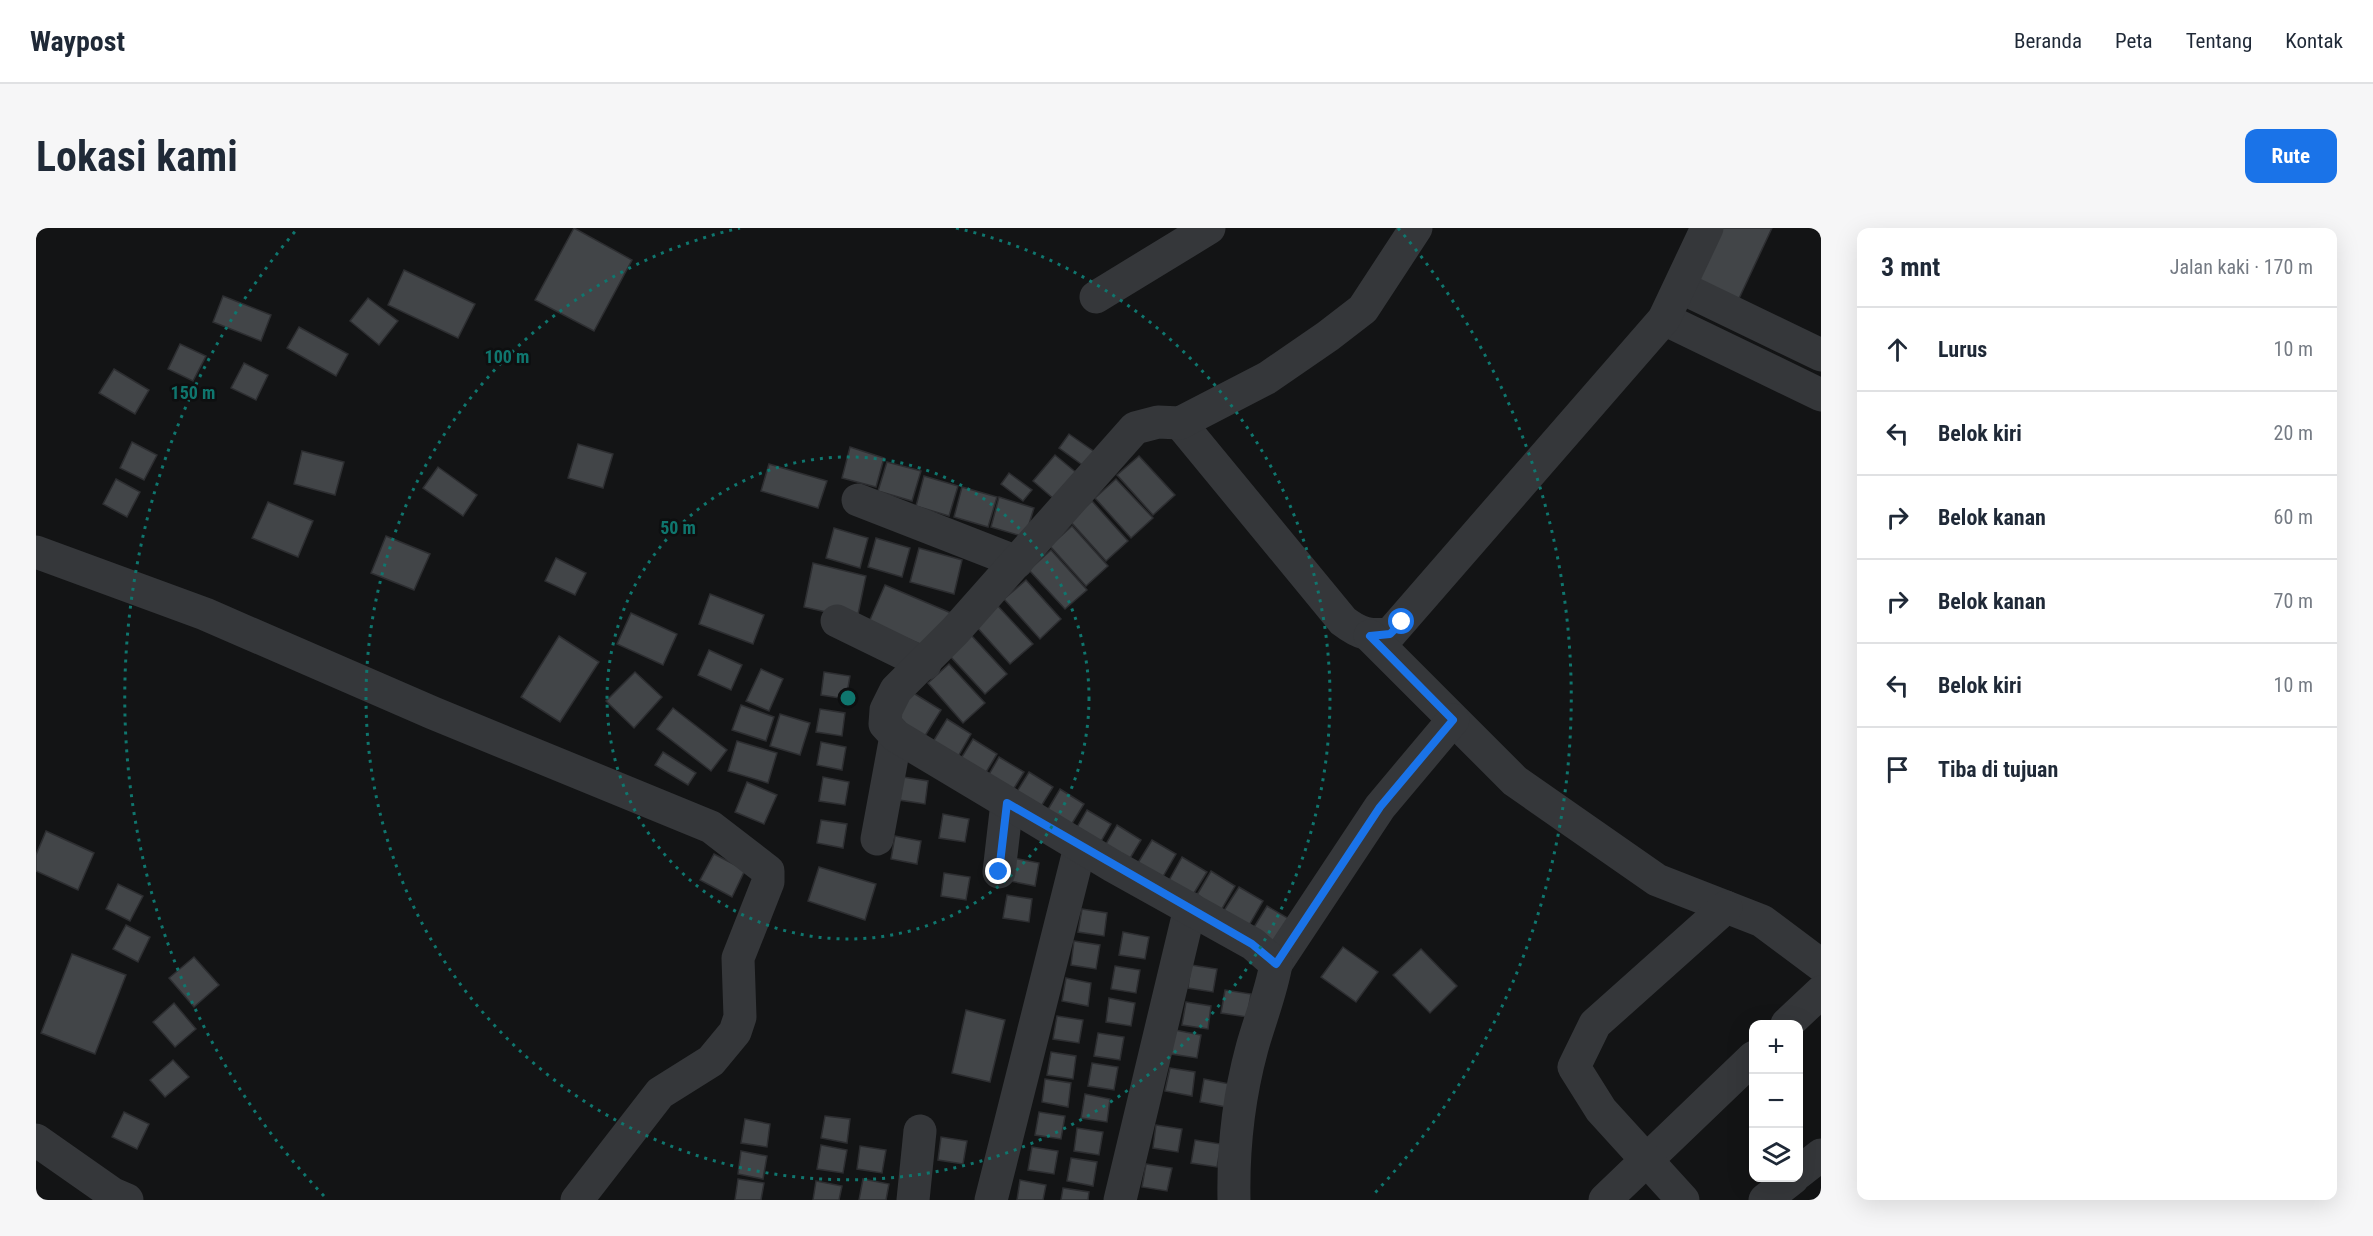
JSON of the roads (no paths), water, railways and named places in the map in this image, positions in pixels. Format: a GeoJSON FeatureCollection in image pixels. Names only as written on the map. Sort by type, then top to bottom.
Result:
{"type":"FeatureCollection","features":[{"type":"Feature","properties":{"kind":"street"},"geometry":{"type":"LineString","coordinates":[[1095,297],[1209,228]]}},
{"type":"Feature","properties":{"kind":"street"},"geometry":{"type":"LineString","coordinates":[[1276,964],[1252,944],[1080,847],[896,736],[885,724],[886,710],[896,690],[925,664],[1135,428],[1158,422],[1180,423],[1267,378],[1363,309],[1416,228]]}},
{"type":"Feature","properties":{"kind":"street"},"geometry":{"type":"LineString","coordinates":[[1180,423],[1343,621],[1357,632],[1370,636],[1390,634],[1664,319],[1707,228]]}},
{"type":"Feature","properties":{"kind":"street"},"geometry":{"type":"LineString","coordinates":[[1680,287],[1821,355]]}},
{"type":"Feature","properties":{"kind":"street"},"geometry":{"type":"LineString","coordinates":[[1664,319],[1821,395]]}},
{"type":"Feature","properties":{"kind":"street"},"geometry":{"type":"LineString","coordinates":[[858,500],[1017,562]]}},
{"type":"Feature","properties":{"kind":"street"},"geometry":{"type":"LineString","coordinates":[[36,552],[205,614],[433,713],[711,827],[768,871],[768,882],[738,958],[740,1017],[735,1032],[711,1061],[660,1093],[578,1200]]}},
{"type":"Feature","properties":{"kind":"street"},"geometry":{"type":"LineString","coordinates":[[837,621],[925,664]]}},
{"type":"Feature","properties":{"kind":"street"},"geometry":{"type":"LineString","coordinates":[[1370,636],[1515,781],[1657,880],[1762,921],[1821,965]]}},
{"type":"Feature","properties":{"kind":"street"},"geometry":{"type":"LineString","coordinates":[[1234,1200],[1238,1126],[1252,1050],[1272,989],[1276,964],[1380,807],[1453,720]]}},
{"type":"Feature","properties":{"kind":"street"},"geometry":{"type":"LineString","coordinates":[[877,839],[896,736]]}},
{"type":"Feature","properties":{"kind":"street"},"geometry":{"type":"LineString","coordinates":[[999,872],[1007,803]]}},
{"type":"Feature","properties":{"kind":"street"},"geometry":{"type":"LineString","coordinates":[[991,1200],[1080,847]]}},
{"type":"Feature","properties":{"kind":"street"},"geometry":{"type":"LineString","coordinates":[[1683,1200],[1601,1110],[1574,1067],[1595,1024],[1726,907]]}},
{"type":"Feature","properties":{"kind":"street"},"geometry":{"type":"LineString","coordinates":[[1120,1200],[1190,908]]}},
{"type":"Feature","properties":{"kind":"street"},"geometry":{"type":"LineString","coordinates":[[1791,1020],[1821,992]]}},
{"type":"Feature","properties":{"kind":"street"},"geometry":{"type":"LineString","coordinates":[[1605,1200],[1749,1062]]}},
{"type":"Feature","properties":{"kind":"street"},"geometry":{"type":"LineString","coordinates":[[913,1200],[920,1131]]}},
{"type":"Feature","properties":{"kind":"street"},"geometry":{"type":"LineString","coordinates":[[36,1140],[116,1198]]}},
{"type":"Feature","properties":{"kind":"street"},"geometry":{"type":"LineString","coordinates":[[1803,1169],[1821,1155]]}},
{"type":"Feature","properties":{"kind":"street"},"geometry":{"type":"LineString","coordinates":[[1765,1200],[1788,1182]]}}]}
